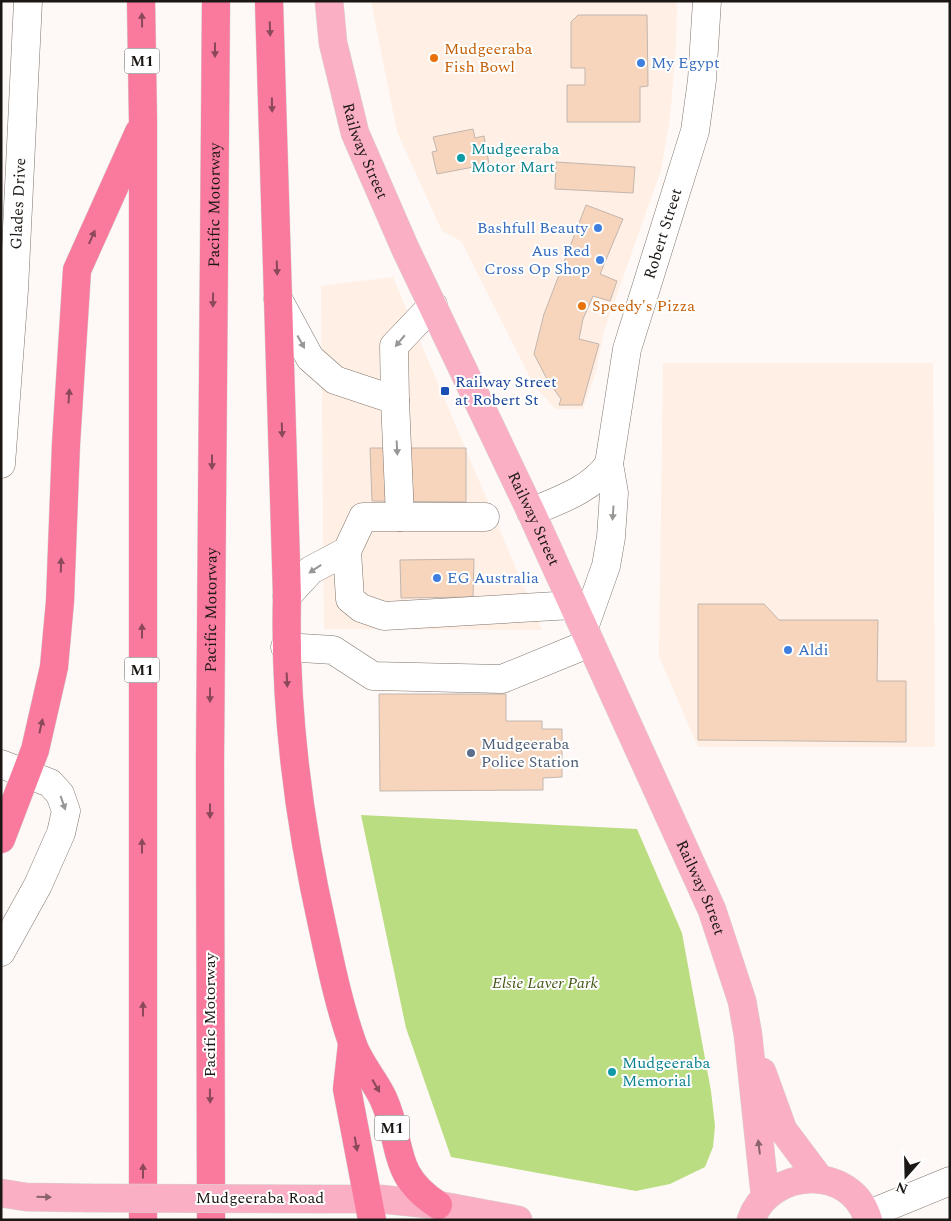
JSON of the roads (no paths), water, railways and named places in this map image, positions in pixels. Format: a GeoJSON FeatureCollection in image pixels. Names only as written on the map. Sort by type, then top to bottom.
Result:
{"type":"FeatureCollection","features":[{"type":"Feature","properties":{"kind":"highway","name":"M1"},"geometry":{"type":"LineString","coordinates":[[141,1],[143,121],[143,1220]]}},
{"type":"Feature","properties":{"kind":"highway","name":"Pacific Motorway"},"geometry":{"type":"LineString","coordinates":[[211,1220],[210,722],[216,1]]}},
{"type":"Feature","properties":{"kind":"highway","name":"M1"},"geometry":{"type":"LineString","coordinates":[[269,1],[287,596],[285,647],[293,759],[301,825],[334,980],[352,1044],[383,1099],[408,1178],[420,1192],[438,1205]]}},
{"type":"Feature","properties":{"kind":"highway","name":"M1"},"geometry":{"type":"LineString","coordinates":[[1,839],[28,773],[54,667],[60,601],[66,444],[77,270],[143,121]]}},
{"type":"Feature","properties":{"kind":"highway","name":"M1"},"geometry":{"type":"LineString","coordinates":[[352,1044],[348,1089],[369,1209]]}},
{"type":"Feature","properties":{"kind":"main road","name":"Railway Street"},"geometry":{"type":"LineString","coordinates":[[329,1],[335,52],[355,133],[433,305],[531,512],[712,910],[742,1001],[748,1036],[751,1211]]}},
{"type":"Feature","properties":{"kind":"main road","name":"Railway Street"},"geometry":{"type":"LineString","coordinates":[[748,1036],[783,1130],[819,1178]]}},
{"type":"Feature","properties":{"kind":"main road"},"geometry":{"type":"LineString","coordinates":[[751,1211],[781,1184],[800,1178],[819,1178],[839,1185],[856,1198],[868,1217]]}},
{"type":"Feature","properties":{"kind":"main road","name":"Mudgeeraba Road"},"geometry":{"type":"LineString","coordinates":[[1,1193],[26,1197],[321,1199],[369,1209],[438,1205],[518,1220]]}},
{"type":"Feature","properties":{"kind":"street","name":"Glades Drive"},"geometry":{"type":"LineString","coordinates":[[1,464],[14,290],[28,1]]}},
{"type":"Feature","properties":{"kind":"street","name":"Robert Street"},"geometry":{"type":"LineString","coordinates":[[582,625],[606,566],[611,537],[614,494],[610,464],[627,350],[695,131],[706,48],[707,1]]}},
{"type":"Feature","properties":{"kind":"street"},"geometry":{"type":"LineString","coordinates":[[278,299],[310,358],[335,380],[395,400]]}},
{"type":"Feature","properties":{"kind":"street"},"geometry":{"type":"LineString","coordinates":[[400,517],[394,346],[433,305]]}},
{"type":"Feature","properties":{"kind":"street"},"geometry":{"type":"LineString","coordinates":[[531,512],[600,478],[610,464]]}},
{"type":"Feature","properties":{"kind":"street"},"geometry":{"type":"LineString","coordinates":[[485,517],[363,518],[347,551],[350,599],[361,608],[384,616],[582,625]]}},
{"type":"Feature","properties":{"kind":"street"},"geometry":{"type":"LineString","coordinates":[[287,596],[312,570],[347,551]]}},
{"type":"Feature","properties":{"kind":"street"},"geometry":{"type":"LineString","coordinates":[[285,647],[333,650],[373,676],[502,679],[582,625]]}},
{"type":"Feature","properties":{"kind":"street"},"geometry":{"type":"LineString","coordinates":[[1,764],[46,781],[57,790],[65,808],[65,820],[38,885],[1,952]]}},
{"type":"Feature","properties":{"kind":"street"},"geometry":{"type":"LineString","coordinates":[[868,1217],[950,1181]]}},
{"type":"Feature","properties":{"kind":"place","name":"Mudgeeraba Fish Bowl"},"geometry":{"type":"Point","coordinates":[434,58]}},
{"type":"Feature","properties":{"kind":"place","name":"My Egypt"},"geometry":{"type":"Point","coordinates":[641,63]}},
{"type":"Feature","properties":{"kind":"place","name":"Mudgeeraba Motor Mart"},"geometry":{"type":"Point","coordinates":[461,158]}},
{"type":"Feature","properties":{"kind":"place","name":"Bashfull Beauty"},"geometry":{"type":"Point","coordinates":[598,228]}},
{"type":"Feature","properties":{"kind":"place","name":"Aus Red Cross Op Shop"},"geometry":{"type":"Point","coordinates":[600,260]}},
{"type":"Feature","properties":{"kind":"place","name":"Speedy's Pizza"},"geometry":{"type":"Point","coordinates":[582,306]}},
{"type":"Feature","properties":{"kind":"place","name":"Railway Street at Robert St"},"geometry":{"type":"Point","coordinates":[445,391]}},
{"type":"Feature","properties":{"kind":"place","name":"EG Australia"},"geometry":{"type":"Point","coordinates":[437,578]}},
{"type":"Feature","properties":{"kind":"place","name":"Aldi"},"geometry":{"type":"Point","coordinates":[788,650]}},
{"type":"Feature","properties":{"kind":"place","name":"Mudgeeraba Police Station"},"geometry":{"type":"Point","coordinates":[471,753]}},
{"type":"Feature","properties":{"kind":"place","name":"Mudgeeraba Memorial"},"geometry":{"type":"Point","coordinates":[612,1072]}},
{"type":"Feature","properties":{"kind":"park label","name":"Elsie Laver Park"},"geometry":{"type":"Point","coordinates":[545,983]}}]}
